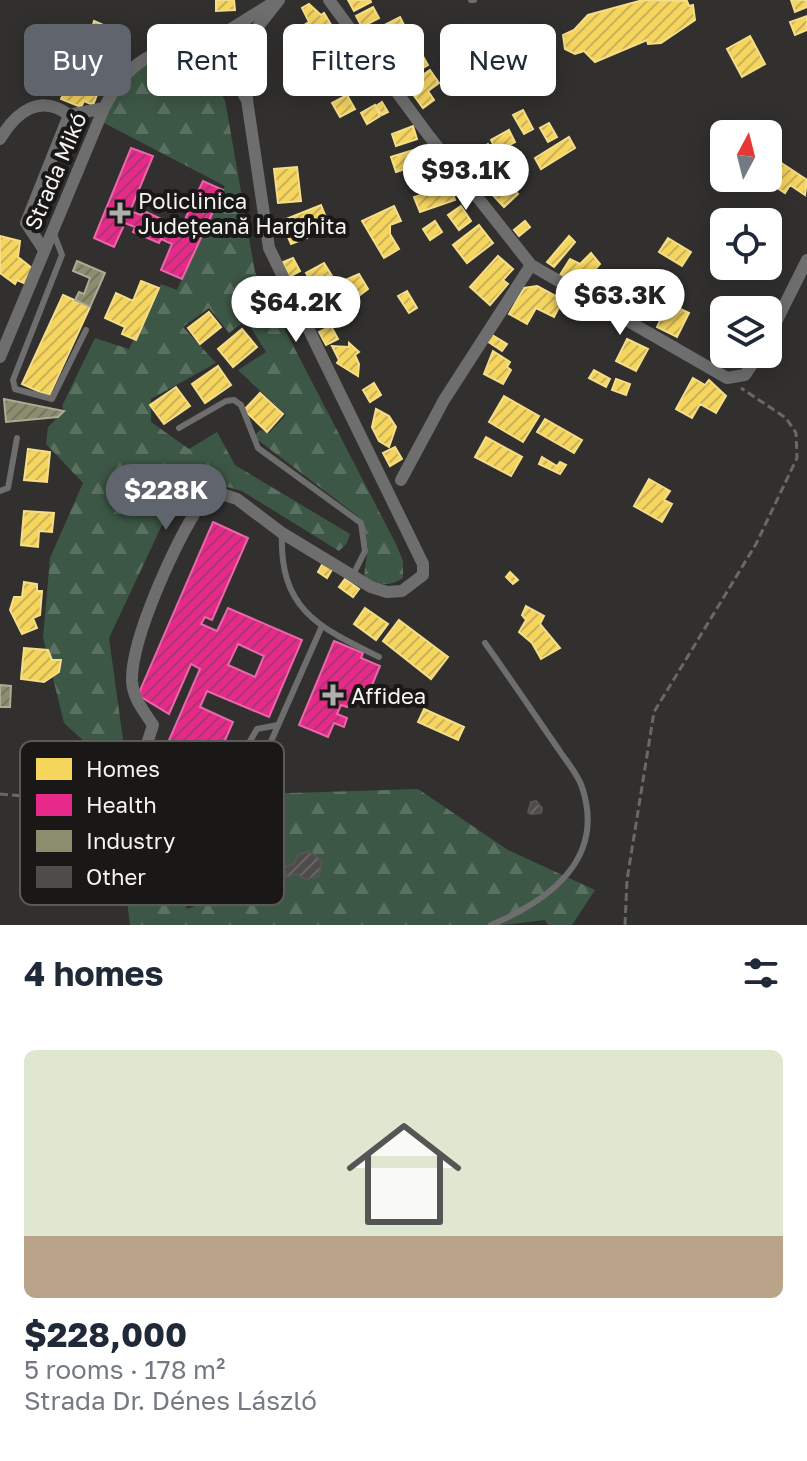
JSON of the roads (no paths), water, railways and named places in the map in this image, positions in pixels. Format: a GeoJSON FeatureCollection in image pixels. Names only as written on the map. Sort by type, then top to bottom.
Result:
{"type":"FeatureCollection","features":[{"type":"Feature","properties":{"kind":"street"},"geometry":{"type":"LineString","coordinates":[[240,24],[278,0]]}},
{"type":"Feature","properties":{"kind":"street"},"geometry":{"type":"LineString","coordinates":[[261,24],[278,0]]}},
{"type":"Feature","properties":{"kind":"street"},"geometry":{"type":"LineString","coordinates":[[329,0],[429,136],[531,265],[727,378],[745,375],[750,368]]}},
{"type":"Feature","properties":{"kind":"street","name":"Strada Mikó"},"geometry":{"type":"LineString","coordinates":[[0,357],[104,108],[128,68],[147,57]]}},
{"type":"Feature","properties":{"kind":"street"},"geometry":{"type":"LineString","coordinates":[[245,96],[247,100]]}},
{"type":"Feature","properties":{"kind":"street"},"geometry":{"type":"LineString","coordinates":[[148,741],[153,725],[135,699],[134,665],[143,626],[194,512],[204,499],[225,495],[237,499],[282,533],[371,587],[394,593],[413,586],[424,572],[392,497],[273,259],[247,96]]}},
{"type":"Feature","properties":{"kind":"street"},"geometry":{"type":"LineString","coordinates":[[0,139],[15,117],[30,107],[52,105],[69,115]]}},
{"type":"Feature","properties":{"kind":"street","name":"Strada Mikó"},"geometry":{"type":"LineString","coordinates":[[44,250],[26,223],[69,115],[104,108]]}},
{"type":"Feature","properties":{"kind":"street"},"geometry":{"type":"LineString","coordinates":[[782,310],[807,260]]}},
{"type":"Feature","properties":{"kind":"street"},"geometry":{"type":"LineString","coordinates":[[401,480],[444,400],[531,265]]}},
{"type":"Feature","properties":{"kind":"lane"},"geometry":{"type":"LineString","coordinates":[[52,231],[62,255],[13,380],[15,389],[52,399],[86,330]]}},
{"type":"Feature","properties":{"kind":"lane"},"geometry":{"type":"LineString","coordinates":[[179,428],[226,401],[234,400],[241,405],[258,448],[361,523],[365,551],[353,575]]}},
{"type":"Feature","properties":{"kind":"lane"},"geometry":{"type":"LineString","coordinates":[[0,491],[8,488],[17,438]]}},
{"type":"Feature","properties":{"kind":"lane"},"geometry":{"type":"LineString","coordinates":[[282,533],[281,560],[288,588],[304,613],[379,657]]}},
{"type":"Feature","properties":{"kind":"lane"},"geometry":{"type":"LineString","coordinates":[[272,741],[322,626]]}},
{"type":"Feature","properties":{"kind":"lane"},"geometry":{"type":"LineString","coordinates":[[485,643],[582,786],[587,825],[582,853],[565,880],[548,895],[491,925]]}},
{"type":"Feature","properties":{"kind":"lane"},"geometry":{"type":"LineString","coordinates":[[250,741],[257,729],[278,725]]}},
{"type":"Feature","properties":{"kind":"place","name":"Policlinica Județeană Harghita"},"geometry":{"type":"Point","coordinates":[120,213]}},
{"type":"Feature","properties":{"kind":"place","name":"Affidea"},"geometry":{"type":"Point","coordinates":[333,695]}}]}
